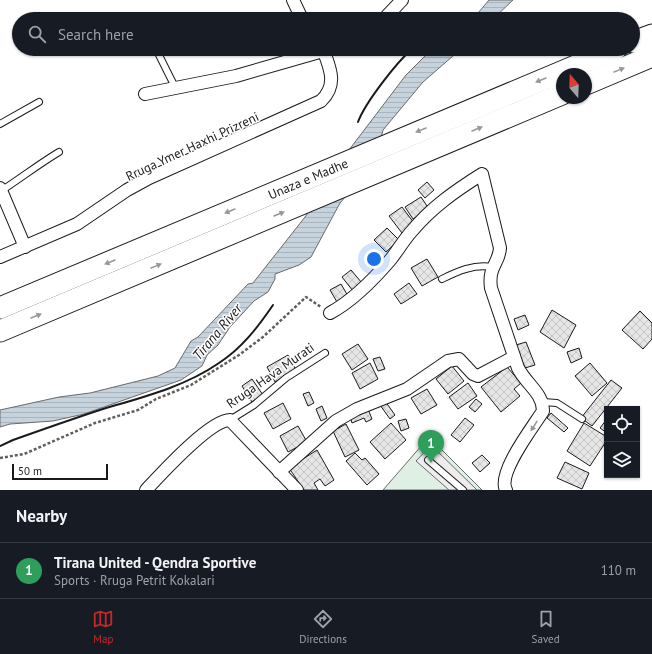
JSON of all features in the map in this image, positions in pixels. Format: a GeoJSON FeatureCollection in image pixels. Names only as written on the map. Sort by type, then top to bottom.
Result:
{"type":"FeatureCollection","features":[{"type":"Feature","properties":{"kind":"highway"},"geometry":{"type":"LineString","coordinates":[[640,39],[652,35]]}},
{"type":"Feature","properties":{"kind":"highway","name":"Unaza e Madhe"},"geometry":{"type":"LineString","coordinates":[[0,308],[599,56]]}},
{"type":"Feature","properties":{"kind":"highway"},"geometry":{"type":"LineString","coordinates":[[592,81],[652,56]]}},
{"type":"Feature","properties":{"kind":"highway","name":"Unaza e Madhe"},"geometry":{"type":"LineString","coordinates":[[0,331],[556,97]]}},
{"type":"Feature","properties":{"kind":"street"},"geometry":{"type":"LineString","coordinates":[[293,0],[299,12]]}},
{"type":"Feature","properties":{"kind":"street"},"geometry":{"type":"LineString","coordinates":[[391,12],[402,0]]}},
{"type":"Feature","properties":{"kind":"street"},"geometry":{"type":"LineString","coordinates":[[145,94],[236,76],[304,56]]}},
{"type":"Feature","properties":{"kind":"street","name":"Rruga Ymer Haxhi Prizreni"},"geometry":{"type":"LineString","coordinates":[[0,257],[77,224],[127,190],[149,178],[321,101],[328,95],[331,88],[330,68],[327,56]]}},
{"type":"Feature","properties":{"kind":"street"},"geometry":{"type":"LineString","coordinates":[[330,313],[342,307],[371,281],[392,258],[411,232],[438,203],[482,174],[500,248],[500,254],[492,267],[490,278],[491,288],[514,357],[522,376],[538,393],[543,402],[543,411],[510,462],[503,483],[506,490]]}},
{"type":"Feature","properties":{"kind":"street"},"geometry":{"type":"LineString","coordinates":[[1,189],[25,247]]}},
{"type":"Feature","properties":{"kind":"street"},"geometry":{"type":"LineString","coordinates":[[279,472],[336,421],[357,409],[407,389],[448,362],[459,359],[473,374],[478,376],[514,357]]}},
{"type":"Feature","properties":{"kind":"street","name":"Rruga Hava Murati"},"geometry":{"type":"LineString","coordinates":[[146,490],[193,444],[224,420],[230,420],[297,490]]}},
{"type":"Feature","properties":{"kind":"lane"},"geometry":{"type":"LineString","coordinates":[[160,56],[175,87]]}},
{"type":"Feature","properties":{"kind":"lane"},"geometry":{"type":"LineString","coordinates":[[0,124],[39,102]]}},
{"type":"Feature","properties":{"kind":"lane"},"geometry":{"type":"LineString","coordinates":[[1,189],[18,180],[40,163],[59,152]]}},
{"type":"Feature","properties":{"kind":"lane"},"geometry":{"type":"LineString","coordinates":[[442,279],[469,268],[481,265],[492,267]]}},
{"type":"Feature","properties":{"kind":"lane","name":"Rruga Hava Murati"},"geometry":{"type":"LineString","coordinates":[[230,420],[254,405],[286,378],[325,353]]}},
{"type":"Feature","properties":{"kind":"lane"},"geometry":{"type":"LineString","coordinates":[[543,402],[557,403],[582,419]]}},
{"type":"Feature","properties":{"kind":"lane"},"geometry":{"type":"LineString","coordinates":[[428,460],[463,490]]}},
{"type":"Feature","properties":{"kind":"path"},"geometry":{"type":"LineString","coordinates":[[0,458],[24,454],[95,423],[138,410],[160,397],[191,385],[239,355],[263,337],[306,297],[330,313]]}},
{"type":"Feature","properties":{"kind":"green space"},"geometry":{"type":"Polygon","coordinates":[[[429,437],[482,490],[383,490],[429,437]]]}},
{"type":"Feature","properties":{"kind":"shaded area"},"geometry":{"type":"Polygon","coordinates":[[[431,445],[477,490],[449,490],[416,461],[431,445]]]}},
{"type":"Feature","properties":{"kind":"water"},"geometry":{"type":"Polygon","coordinates":[[[489,0],[513,0],[500,12],[479,12],[489,0]]]}},
{"type":"Feature","properties":{"kind":"water","name":"Tirana River"},"geometry":{"type":"Polygon","coordinates":[[[425,56],[453,56],[423,82],[383,130],[375,162],[340,203],[311,257],[299,265],[275,274],[275,279],[268,292],[254,301],[230,327],[218,345],[207,355],[202,366],[181,380],[84,414],[53,421],[10,424],[0,427],[0,410],[59,397],[90,393],[158,376],[175,368],[191,341],[198,337],[248,284],[253,283],[305,217],[350,151],[349,150],[406,75],[425,56]]]}},
{"type":"Feature","properties":{"kind":"building"},"geometry":{"type":"Polygon","coordinates":[[[427,182],[434,190],[425,198],[418,190],[427,182]]]}},
{"type":"Feature","properties":{"kind":"building"},"geometry":{"type":"Polygon","coordinates":[[[421,197],[429,209],[413,219],[405,207],[421,197]]]}},
{"type":"Feature","properties":{"kind":"building"},"geometry":{"type":"Polygon","coordinates":[[[402,207],[414,223],[402,233],[389,216],[402,207]]]}},
{"type":"Feature","properties":{"kind":"building"},"geometry":{"type":"Polygon","coordinates":[[[387,228],[399,240],[386,252],[374,240],[387,228]]]}},
{"type":"Feature","properties":{"kind":"building"},"geometry":{"type":"Polygon","coordinates":[[[427,259],[438,277],[422,286],[411,268],[427,259]]]}},
{"type":"Feature","properties":{"kind":"building"},"geometry":{"type":"Polygon","coordinates":[[[351,270],[362,283],[353,291],[342,277],[351,270]]]}},
{"type":"Feature","properties":{"kind":"building"},"geometry":{"type":"Polygon","coordinates":[[[409,283],[417,294],[401,304],[394,294],[409,283]]]}},
{"type":"Feature","properties":{"kind":"building"},"geometry":{"type":"Polygon","coordinates":[[[341,284],[348,296],[337,302],[330,290],[341,284]]]}},
{"type":"Feature","properties":{"kind":"building"},"geometry":{"type":"Polygon","coordinates":[[[552,310],[576,325],[564,348],[540,332],[552,310]]]}},
{"type":"Feature","properties":{"kind":"building"},"geometry":{"type":"Polygon","coordinates":[[[640,311],[652,323],[652,339],[643,349],[622,330],[640,311]]]}},
{"type":"Feature","properties":{"kind":"building"},"geometry":{"type":"Polygon","coordinates":[[[525,315],[529,325],[518,330],[514,319],[525,315]]]}},
{"type":"Feature","properties":{"kind":"building"},"geometry":{"type":"Polygon","coordinates":[[[526,342],[535,365],[525,368],[516,345],[526,342]]]}},
{"type":"Feature","properties":{"kind":"building"},"geometry":{"type":"Polygon","coordinates":[[[358,344],[368,359],[352,370],[342,354],[358,344]]]}},
{"type":"Feature","properties":{"kind":"building"},"geometry":{"type":"Polygon","coordinates":[[[579,348],[582,358],[571,363],[567,352],[579,348]]]}},
{"type":"Feature","properties":{"kind":"building"},"geometry":{"type":"Polygon","coordinates":[[[288,355],[296,370],[275,382],[267,367],[288,355]]]}},
{"type":"Feature","properties":{"kind":"building"},"geometry":{"type":"Polygon","coordinates":[[[380,357],[385,369],[378,371],[373,359],[380,357]]]}},
{"type":"Feature","properties":{"kind":"building"},"geometry":{"type":"Polygon","coordinates":[[[370,363],[378,379],[360,389],[352,373],[370,363]]]}},
{"type":"Feature","properties":{"kind":"building"},"geometry":{"type":"Polygon","coordinates":[[[590,363],[607,383],[592,396],[575,376],[590,363]]]}},
{"type":"Feature","properties":{"kind":"building"},"geometry":{"type":"Polygon","coordinates":[[[452,366],[464,381],[448,394],[436,379],[452,366]]]}},
{"type":"Feature","properties":{"kind":"building"},"geometry":{"type":"Polygon","coordinates":[[[507,367],[521,383],[514,389],[520,396],[501,412],[481,387],[507,367]]]}},
{"type":"Feature","properties":{"kind":"building"},"geometry":{"type":"Polygon","coordinates":[[[252,379],[263,395],[252,402],[242,386],[252,379]]]}},
{"type":"Feature","properties":{"kind":"building"},"geometry":{"type":"Polygon","coordinates":[[[611,380],[622,388],[608,406],[604,406],[604,411],[592,426],[581,418],[611,380]]]}},
{"type":"Feature","properties":{"kind":"building"},"geometry":{"type":"Polygon","coordinates":[[[468,383],[477,396],[458,409],[449,397],[468,383]]]}},
{"type":"Feature","properties":{"kind":"building"},"geometry":{"type":"Polygon","coordinates":[[[427,389],[437,405],[421,414],[411,398],[427,389]]]}},
{"type":"Feature","properties":{"kind":"building"},"geometry":{"type":"Polygon","coordinates":[[[309,392],[314,403],[308,406],[303,394],[309,392]]]}},
{"type":"Feature","properties":{"kind":"building"},"geometry":{"type":"Polygon","coordinates":[[[476,399],[482,404],[475,412],[469,407],[476,399]]]}},
{"type":"Feature","properties":{"kind":"building"},"geometry":{"type":"Polygon","coordinates":[[[385,401],[395,415],[390,419],[380,405],[385,401]]]}},
{"type":"Feature","properties":{"kind":"building"},"geometry":{"type":"Polygon","coordinates":[[[283,403],[291,419],[273,429],[264,413],[283,403]]]}},
{"type":"Feature","properties":{"kind":"building"},"geometry":{"type":"Polygon","coordinates":[[[322,406],[327,418],[321,421],[316,409],[322,406]]]}},
{"type":"Feature","properties":{"kind":"building"},"geometry":{"type":"Polygon","coordinates":[[[368,409],[372,419],[366,422],[364,418],[352,423],[350,416],[368,409]]]}},
{"type":"Feature","properties":{"kind":"building"},"geometry":{"type":"Polygon","coordinates":[[[551,413],[568,428],[564,432],[547,418],[551,413]]]}},
{"type":"Feature","properties":{"kind":"building"},"geometry":{"type":"Polygon","coordinates":[[[465,418],[474,425],[460,442],[451,435],[465,418]]]}},
{"type":"Feature","properties":{"kind":"building"},"geometry":{"type":"Polygon","coordinates":[[[406,419],[409,428],[401,431],[398,421],[406,419]]]}},
{"type":"Feature","properties":{"kind":"building"},"geometry":{"type":"Polygon","coordinates":[[[391,423],[406,440],[385,459],[370,442],[391,423]]]}},
{"type":"Feature","properties":{"kind":"building"},"geometry":{"type":"Polygon","coordinates":[[[584,423],[604,435],[604,445],[590,466],[567,451],[584,423]]]}},
{"type":"Feature","properties":{"kind":"building"},"geometry":{"type":"Polygon","coordinates":[[[604,423],[604,431],[600,428],[604,423]]]}},
{"type":"Feature","properties":{"kind":"building"},"geometry":{"type":"Polygon","coordinates":[[[346,424],[359,450],[345,457],[333,431],[346,424]]]}},
{"type":"Feature","properties":{"kind":"building"},"geometry":{"type":"Polygon","coordinates":[[[298,426],[307,442],[288,452],[280,436],[298,426]]]}},
{"type":"Feature","properties":{"kind":"building"},"geometry":{"type":"Polygon","coordinates":[[[317,450],[334,480],[325,486],[320,479],[314,483],[318,490],[304,490],[289,468],[317,450]]]}},
{"type":"Feature","properties":{"kind":"building"},"geometry":{"type":"Polygon","coordinates":[[[355,453],[362,460],[365,458],[379,474],[367,485],[346,461],[355,453]]]}},
{"type":"Feature","properties":{"kind":"building"},"geometry":{"type":"Polygon","coordinates":[[[482,455],[490,463],[480,472],[472,463],[482,455]]]}},
{"type":"Feature","properties":{"kind":"building"},"geometry":{"type":"Polygon","coordinates":[[[565,462],[589,473],[582,489],[557,478],[565,462]]]}},
{"type":"Feature","properties":{"kind":"wall"},"geometry":{"type":"LineString","coordinates":[[358,122],[367,105],[404,56]]}},
{"type":"Feature","properties":{"kind":"wall"},"geometry":{"type":"LineString","coordinates":[[0,446],[13,440],[106,408],[164,390],[193,378],[219,363],[235,351],[255,329],[273,305]]}},
{"type":"Feature","properties":{"kind":"place","name":"Tirana United - Qendra Sportive"},"geometry":{"type":"Point","coordinates":[431,463]}}]}
